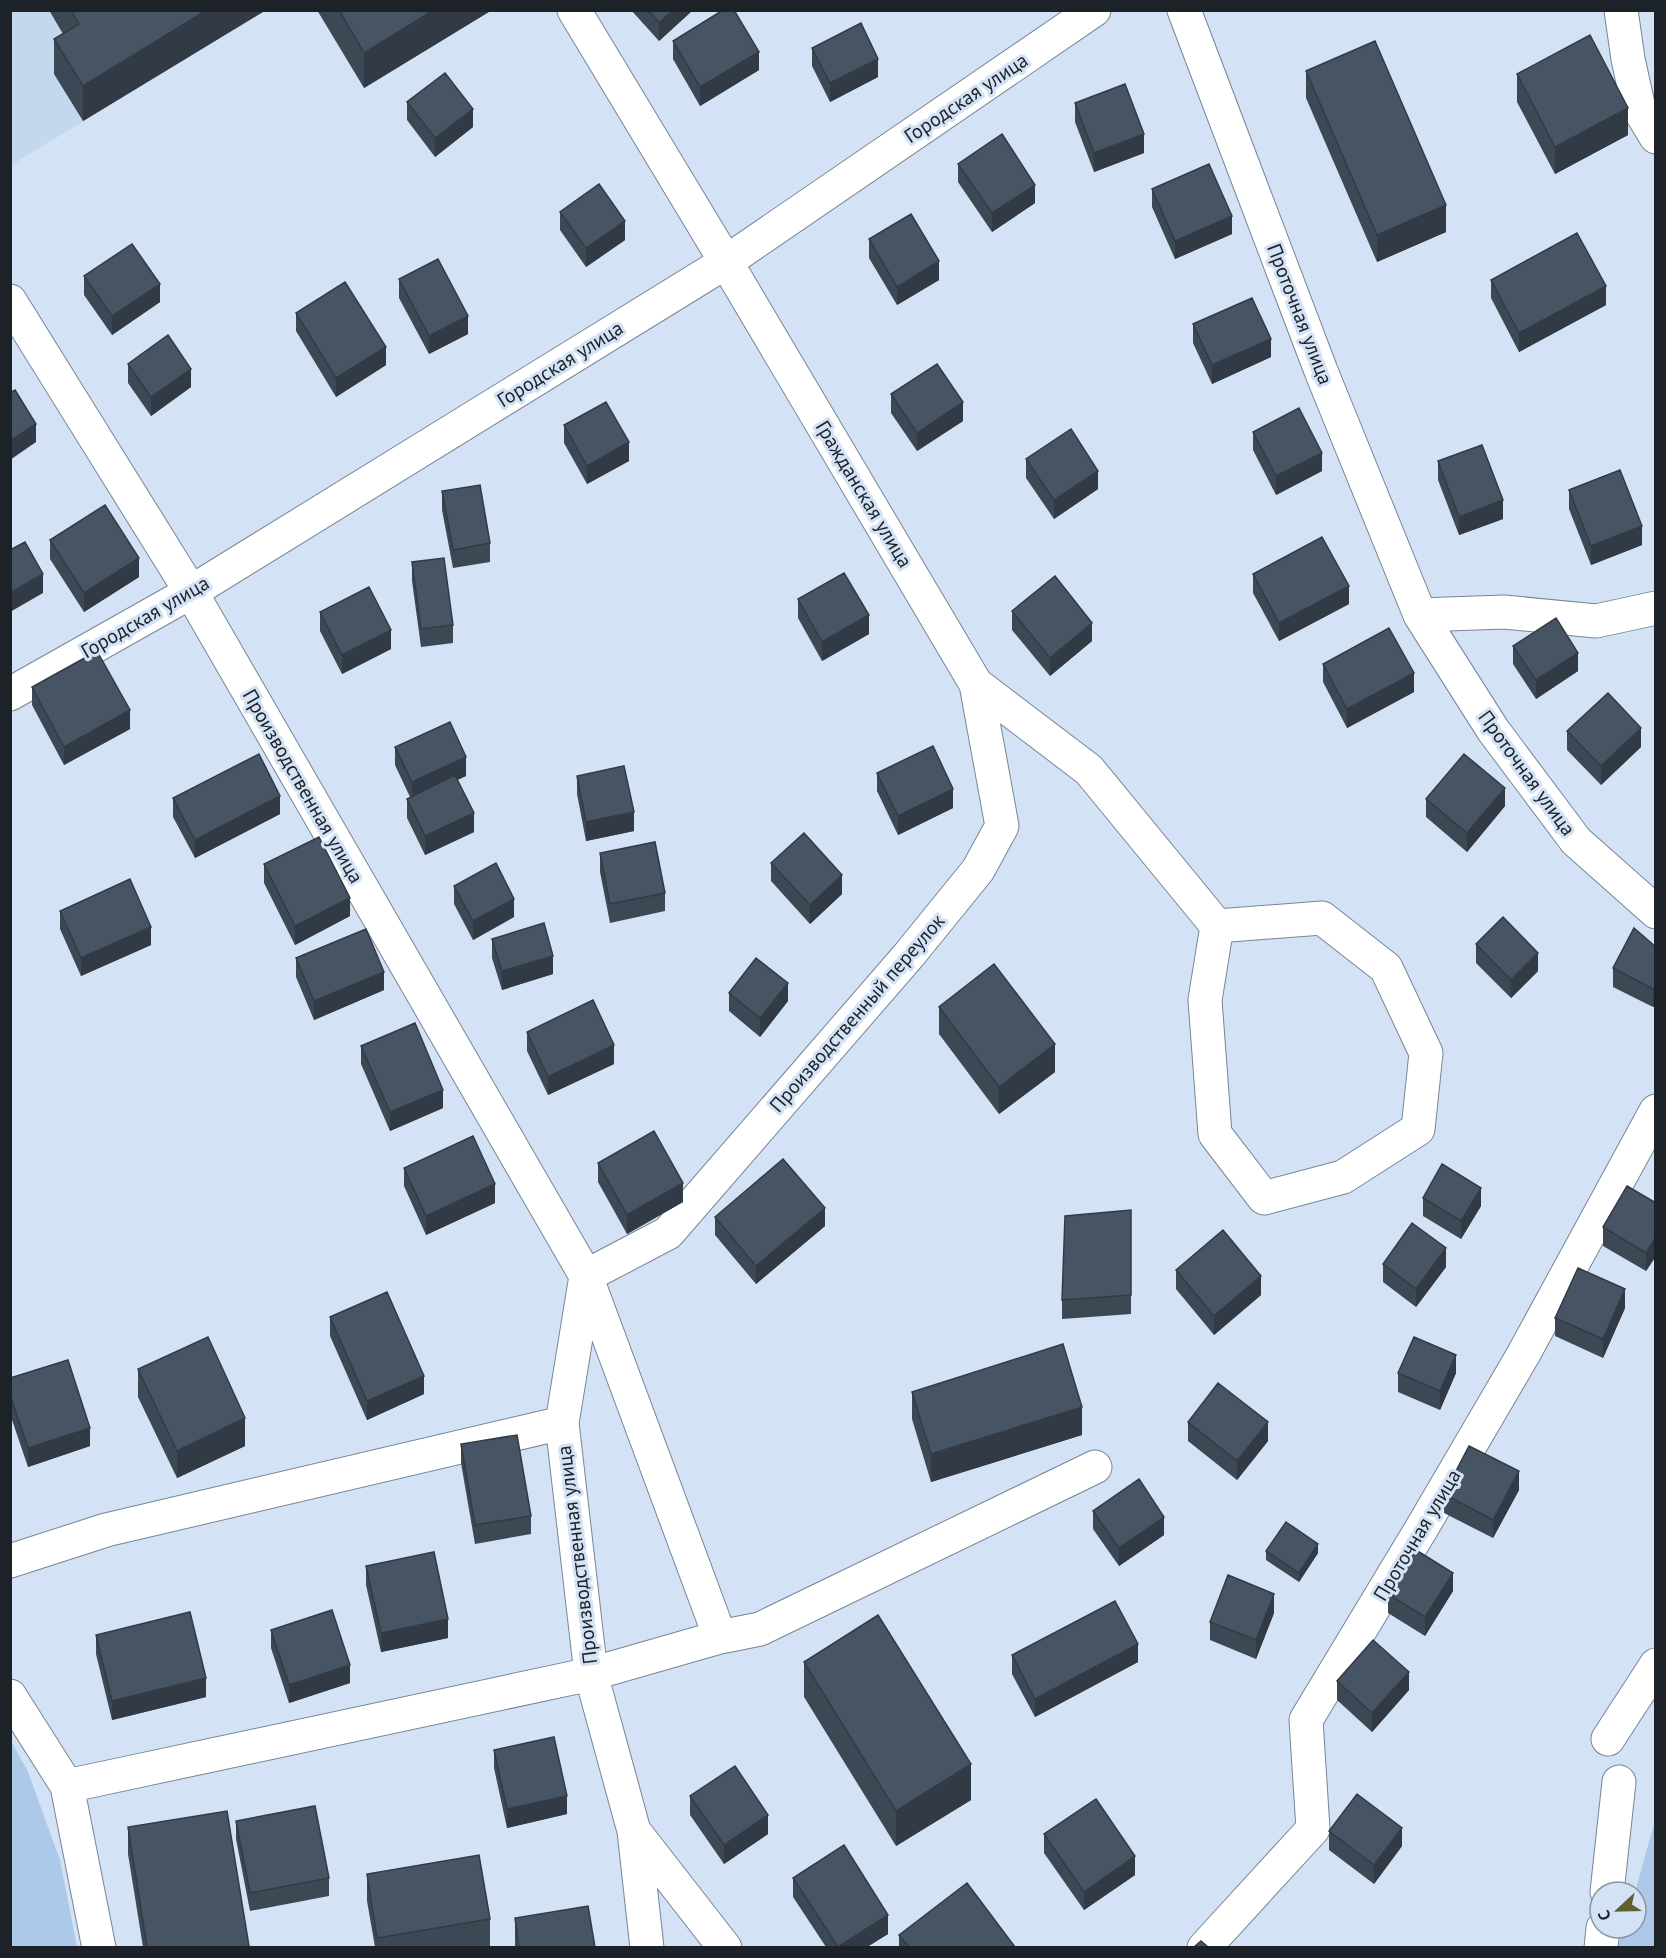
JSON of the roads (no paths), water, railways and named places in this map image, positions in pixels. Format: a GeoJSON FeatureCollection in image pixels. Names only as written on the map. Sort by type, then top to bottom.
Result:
{"type":"FeatureCollection","features":[{"type":"Feature","properties":{"kind":"street","name":"Гражданская улица"},"geometry":{"type":"LineString","coordinates":[[574,10],[976,684],[1089,770],[1216,926]]}},
{"type":"Feature","properties":{"kind":"street","name":"Городская улица"},"geometry":{"type":"LineString","coordinates":[[10,694],[191,592],[726,262],[1094,10]]}},
{"type":"Feature","properties":{"kind":"street","name":"Проточная улица"},"geometry":{"type":"LineString","coordinates":[[1184,10],[1321,371],[1420,615],[1493,730],[1576,841],[1656,912]]}},
{"type":"Feature","properties":{"kind":"street"},"geometry":{"type":"LineString","coordinates":[[1621,10],[1628,59],[1639,109],[1656,137]]}},
{"type":"Feature","properties":{"kind":"street","name":"Производственная улица"},"geometry":{"type":"LineString","coordinates":[[10,301],[191,592],[586,1276],[720,1637]]}},
{"type":"Feature","properties":{"kind":"street"},"geometry":{"type":"LineString","coordinates":[[1420,615],[1504,612],[1596,621],[1656,608]]}},
{"type":"Feature","properties":{"kind":"street","name":"Производственный переулок"},"geometry":{"type":"LineString","coordinates":[[586,1276],[668,1233],[909,955],[978,870],[1002,826],[976,684]]}},
{"type":"Feature","properties":{"kind":"street"},"geometry":{"type":"LineString","coordinates":[[1322,918],[1386,968],[1426,1053],[1418,1129],[1343,1178],[1264,1198],[1215,1134],[1205,1000],[1216,926],[1322,918]]}},
{"type":"Feature","properties":{"kind":"street","name":"Проточная улица"},"geometry":{"type":"LineString","coordinates":[[1204,1947],[1313,1829],[1306,1720],[1423,1526],[1522,1355],[1656,1111]]}},
{"type":"Feature","properties":{"kind":"street","name":"Производственная улица"},"geometry":{"type":"LineString","coordinates":[[586,1276],[562,1423],[591,1674],[634,1831],[647,1947]]}},
{"type":"Feature","properties":{"kind":"street"},"geometry":{"type":"LineString","coordinates":[[10,1561],[106,1530],[562,1423]]}},
{"type":"Feature","properties":{"kind":"street"},"geometry":{"type":"LineString","coordinates":[[67,1786],[591,1674],[720,1637],[760,1629],[1095,1467]]}},
{"type":"Feature","properties":{"kind":"street"},"geometry":{"type":"LineString","coordinates":[[1608,1739],[1656,1665]]}},
{"type":"Feature","properties":{"kind":"street"},"geometry":{"type":"LineString","coordinates":[[10,1696],[67,1786],[99,1947]]}},
{"type":"Feature","properties":{"kind":"street"},"geometry":{"type":"LineString","coordinates":[[1608,1880],[1619,1782]]}},
{"type":"Feature","properties":{"kind":"street","name":"Производственная улица"},"geometry":{"type":"LineString","coordinates":[[634,1831],[725,1947]]}}]}
